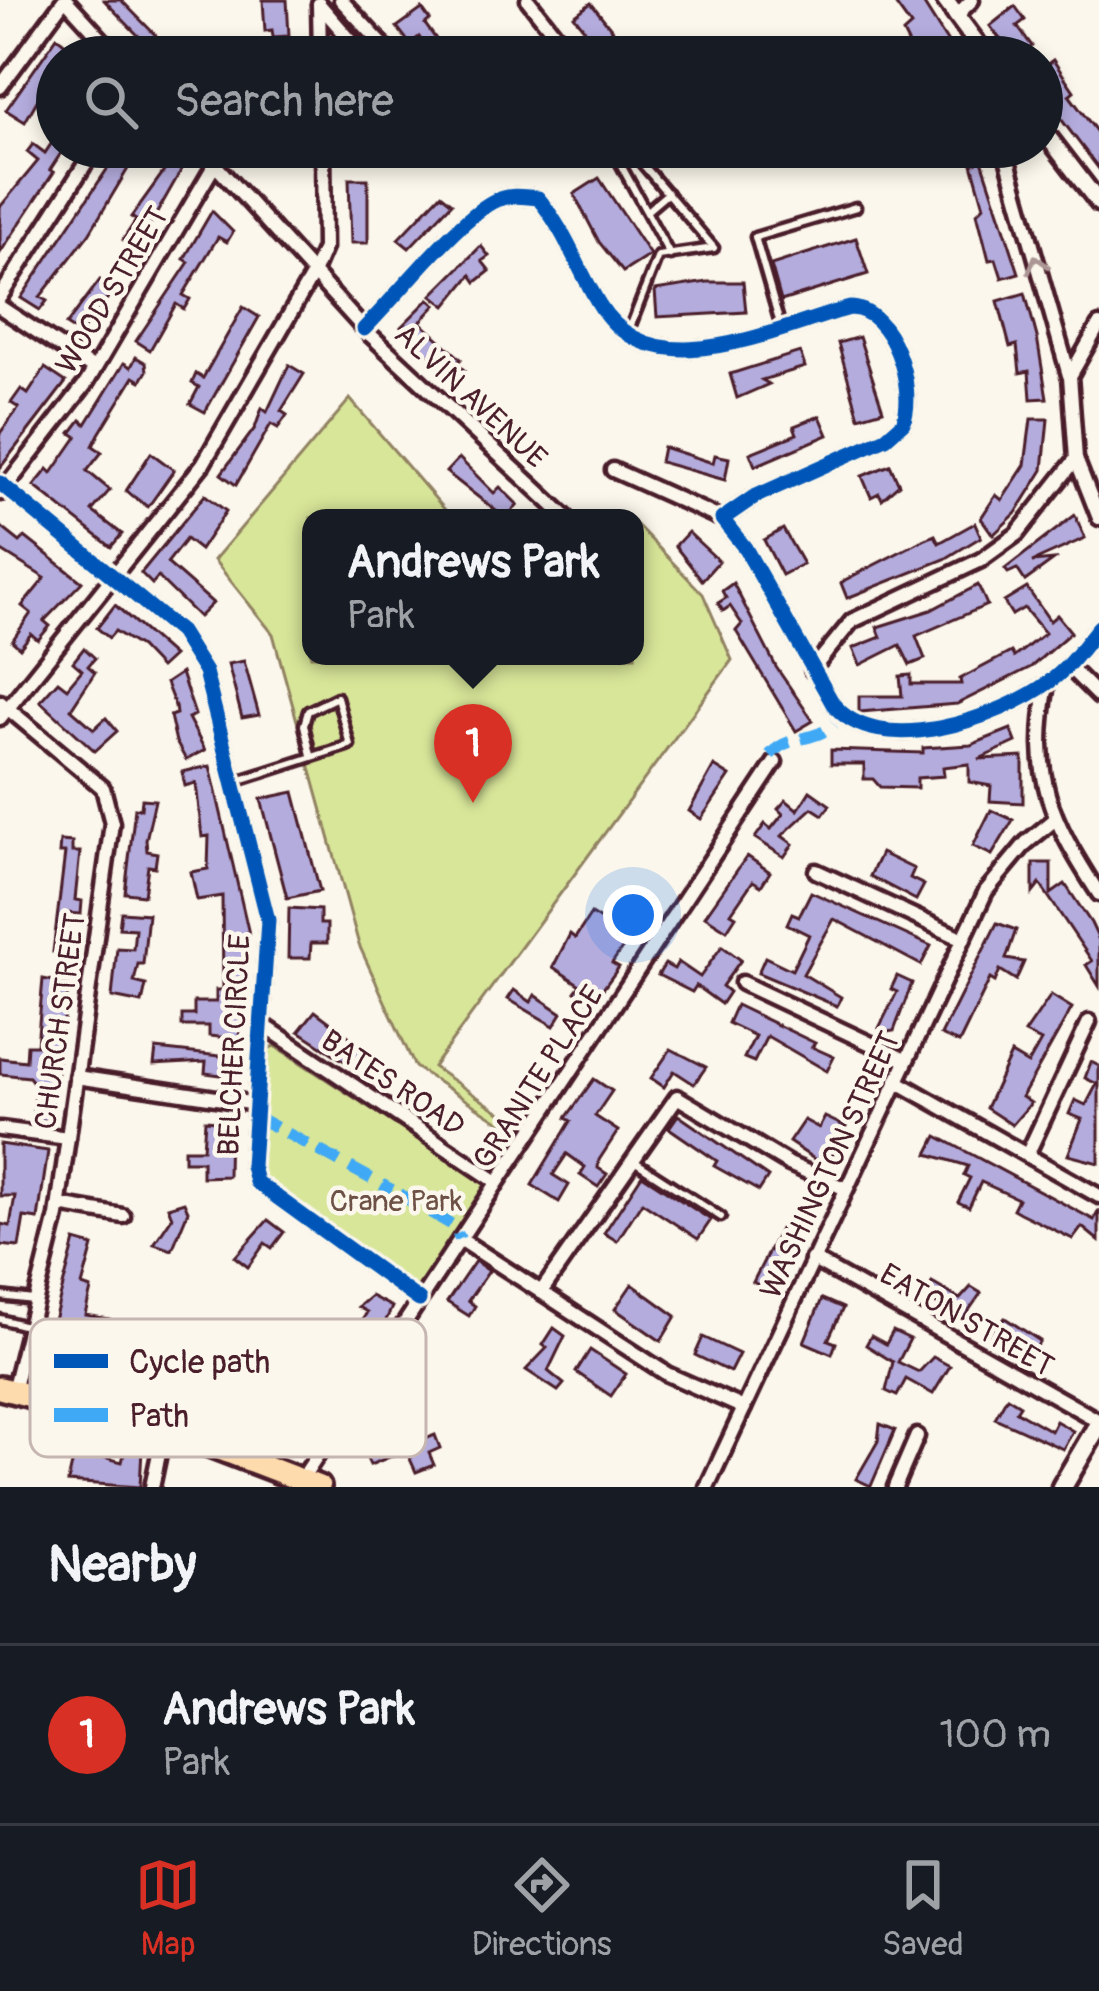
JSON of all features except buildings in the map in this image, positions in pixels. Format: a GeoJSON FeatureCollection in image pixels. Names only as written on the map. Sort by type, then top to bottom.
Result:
{"type":"FeatureCollection","features":[{"type":"Feature","properties":{"kind":"main road"},"geometry":{"type":"LineString","coordinates":[[1062,1487],[1099,1423]]}},
{"type":"Feature","properties":{"kind":"main road"},"geometry":{"type":"LineString","coordinates":[[236,1457],[311,1485]]}},
{"type":"Feature","properties":{"kind":"street"},"geometry":{"type":"LineString","coordinates":[[38,36],[65,0],[98,36]]}},
{"type":"Feature","properties":{"kind":"street"},"geometry":{"type":"LineString","coordinates":[[341,0],[374,36]]}},
{"type":"Feature","properties":{"kind":"street"},"geometry":{"type":"LineString","coordinates":[[528,0],[556,36]]}},
{"type":"Feature","properties":{"kind":"street"},"geometry":{"type":"LineString","coordinates":[[945,0],[971,36]]}},
{"type":"Feature","properties":{"kind":"street"},"geometry":{"type":"LineString","coordinates":[[957,15],[972,0]]}},
{"type":"Feature","properties":{"kind":"street"},"geometry":{"type":"LineString","coordinates":[[318,2],[319,36]]}},
{"type":"Feature","properties":{"kind":"street"},"geometry":{"type":"LineString","coordinates":[[318,2],[347,36]]}},
{"type":"Feature","properties":{"kind":"street"},"geometry":{"type":"LineString","coordinates":[[0,87],[36,39]]}},
{"type":"Feature","properties":{"kind":"street"},"geometry":{"type":"LineString","coordinates":[[1063,156],[1099,203]]}},
{"type":"Feature","properties":{"kind":"street"},"geometry":{"type":"LineString","coordinates":[[0,297],[83,168]]}},
{"type":"Feature","properties":{"kind":"street","name":"WOOD STREET"},"geometry":{"type":"LineString","coordinates":[[2,488],[94,369],[212,168]]}},
{"type":"Feature","properties":{"kind":"street","name":"ALVIN AVENUE"},"geometry":{"type":"LineString","coordinates":[[218,168],[364,329],[557,509]]}},
{"type":"Feature","properties":{"kind":"street"},"geometry":{"type":"LineString","coordinates":[[2,709],[202,464],[324,248],[323,168]]}},
{"type":"Feature","properties":{"kind":"street"},"geometry":{"type":"LineString","coordinates":[[1010,168],[1070,376],[1076,459],[1099,518]]}},
{"type":"Feature","properties":{"kind":"street"},"geometry":{"type":"LineString","coordinates":[[364,329],[464,226],[491,202],[506,198],[538,198],[601,308],[628,334],[652,346],[683,350],[850,308],[874,314],[887,331],[908,396],[906,414],[886,438],[754,497],[722,519]]}},
{"type":"Feature","properties":{"kind":"street"},"geometry":{"type":"LineString","coordinates":[[0,307],[94,369]]}},
{"type":"Feature","properties":{"kind":"street"},"geometry":{"type":"LineString","coordinates":[[1070,376],[1099,325]]}},
{"type":"Feature","properties":{"kind":"street"},"geometry":{"type":"LineString","coordinates":[[812,670],[851,621],[981,560],[1017,534],[1076,459]]}},
{"type":"Feature","properties":{"kind":"street"},"geometry":{"type":"LineString","coordinates":[[614,470],[722,519],[745,548],[812,670],[846,719],[886,731],[956,724],[1047,684],[1099,627]]}},
{"type":"Feature","properties":{"kind":"street","name":"BELCHER CIRCLE"},"geometry":{"type":"LineString","coordinates":[[2,488],[113,575],[180,632],[195,651],[235,784],[268,920],[252,1166],[256,1181],[419,1300]]}},
{"type":"Feature","properties":{"kind":"street"},"geometry":{"type":"LineString","coordinates":[[1068,666],[1099,697]]}},
{"type":"Feature","properties":{"kind":"street"},"geometry":{"type":"LineString","coordinates":[[1047,684],[1042,776],[1053,821],[1099,894]]}},
{"type":"Feature","properties":{"kind":"street","name":"CHURCH STREET"},"geometry":{"type":"LineString","coordinates":[[2,709],[103,788],[110,804],[59,1204],[32,1319]]}},
{"type":"Feature","properties":{"kind":"street","name":"GRANITE PLACE"},"geometry":{"type":"LineString","coordinates":[[407,1319],[776,762]]}},
{"type":"Feature","properties":{"kind":"street","name":"WASHINGTON STREET"},"geometry":{"type":"LineString","coordinates":[[707,1487],[963,939],[1003,867],[1053,821]]}},
{"type":"Feature","properties":{"kind":"street"},"geometry":{"type":"LineString","coordinates":[[816,871],[963,939]]}},
{"type":"Feature","properties":{"kind":"street"},"geometry":{"type":"LineString","coordinates":[[742,983],[905,1060]]}},
{"type":"Feature","properties":{"kind":"street"},"geometry":{"type":"LineString","coordinates":[[1027,1155],[1089,1022]]}},
{"type":"Feature","properties":{"kind":"street","name":"BATES ROAD"},"geometry":{"type":"LineString","coordinates":[[262,1024],[497,1182]]}},
{"type":"Feature","properties":{"kind":"street"},"geometry":{"type":"LineString","coordinates":[[76,1077],[256,1104]]}},
{"type":"Feature","properties":{"kind":"street"},"geometry":{"type":"LineString","coordinates":[[896,1081],[1099,1196]]}},
{"type":"Feature","properties":{"kind":"street"},"geometry":{"type":"LineString","coordinates":[[542,1292],[670,1102],[681,1097],[789,1164],[846,1189]]}},
{"type":"Feature","properties":{"kind":"street"},"geometry":{"type":"LineString","coordinates":[[0,1130],[68,1138]]}},
{"type":"Feature","properties":{"kind":"street"},"geometry":{"type":"LineString","coordinates":[[59,1204],[123,1216]]}},
{"type":"Feature","properties":{"kind":"street"},"geometry":{"type":"LineString","coordinates":[[460,1239],[667,1374],[744,1408]]}},
{"type":"Feature","properties":{"kind":"street","name":"EATON STREET"},"geometry":{"type":"LineString","coordinates":[[812,1259],[1099,1423]]}},
{"type":"Feature","properties":{"kind":"street","name":"CHURCH STREET"},"geometry":{"type":"LineString","coordinates":[[7,1390],[30,1327]]}},
{"type":"Feature","properties":{"kind":"street"},"geometry":{"type":"LineString","coordinates":[[895,1487],[917,1436]]}},
{"type":"Feature","properties":{"kind":"street"},"geometry":{"type":"LineString","coordinates":[[152,1487],[158,1457]]}},
{"type":"Feature","properties":{"kind":"lane"},"geometry":{"type":"LineString","coordinates":[[623,168],[670,254]]}},
{"type":"Feature","properties":{"kind":"lane"},"geometry":{"type":"LineString","coordinates":[[628,334],[658,256],[714,248],[646,168]]}},
{"type":"Feature","properties":{"kind":"lane"},"geometry":{"type":"LineString","coordinates":[[648,210],[668,193]]}},
{"type":"Feature","properties":{"kind":"lane"},"geometry":{"type":"LineString","coordinates":[[781,327],[755,237],[856,207]]}},
{"type":"Feature","properties":{"kind":"lane"},"geometry":{"type":"LineString","coordinates":[[235,784],[350,745],[337,697],[308,711],[304,725],[311,755]]}},
{"type":"Feature","properties":{"kind":"lane"},"geometry":{"type":"LineString","coordinates":[[631,1159],[722,1216]]}},
{"type":"Feature","properties":{"kind":"lane"},"geometry":{"type":"LineString","coordinates":[[0,1296],[36,1301]]}},
{"type":"Feature","properties":{"kind":"lane"},"geometry":{"type":"LineString","coordinates":[[0,1319],[30,1327]]}},
{"type":"Feature","properties":{"kind":"green space"},"geometry":{"type":"Polygon","coordinates":[[[350,399],[444,509],[302,509],[302,665],[644,665],[644,532],[703,594],[732,660],[433,1067],[522,1127],[518,1134],[415,1067],[359,945],[273,634],[214,560],[350,399]]]}},
{"type":"Feature","properties":{"kind":"green space","name":"Crane Park"},"geometry":{"type":"Polygon","coordinates":[[[275,1046],[487,1184],[418,1290],[261,1184],[256,1168],[267,1049],[275,1046]]]}},
{"type":"Feature","properties":{"kind":"marked path"},"geometry":{"type":"LineString","coordinates":[[770,755],[834,724]]}},
{"type":"Feature","properties":{"kind":"marked path"},"geometry":{"type":"LineString","coordinates":[[255,1116],[392,1190]]}},
{"type":"Feature","properties":{"kind":"marked path"},"geometry":{"type":"LineString","coordinates":[[399,1194],[454,1226],[460,1239]]}},
{"type":"Feature","properties":{"kind":"cycle path"},"geometry":{"type":"LineString","coordinates":[[364,329],[461,226],[492,202],[515,196],[538,198],[599,304],[622,330],[650,344],[682,349],[717,346],[850,308],[865,312],[878,321],[897,352],[907,390],[903,423],[886,438],[754,497],[722,519],[745,548],[833,704],[853,721],[879,730],[908,732],[971,720],[1049,682],[1099,627]]}},
{"type":"Feature","properties":{"kind":"cycle path"},"geometry":{"type":"LineString","coordinates":[[0,483],[180,632],[205,672],[268,920],[252,1166],[256,1182],[419,1300]]}},
{"type":"Feature","properties":{"kind":"place","name":"Andrews Park"},"geometry":{"type":"Point","coordinates":[473,803]}}]}
